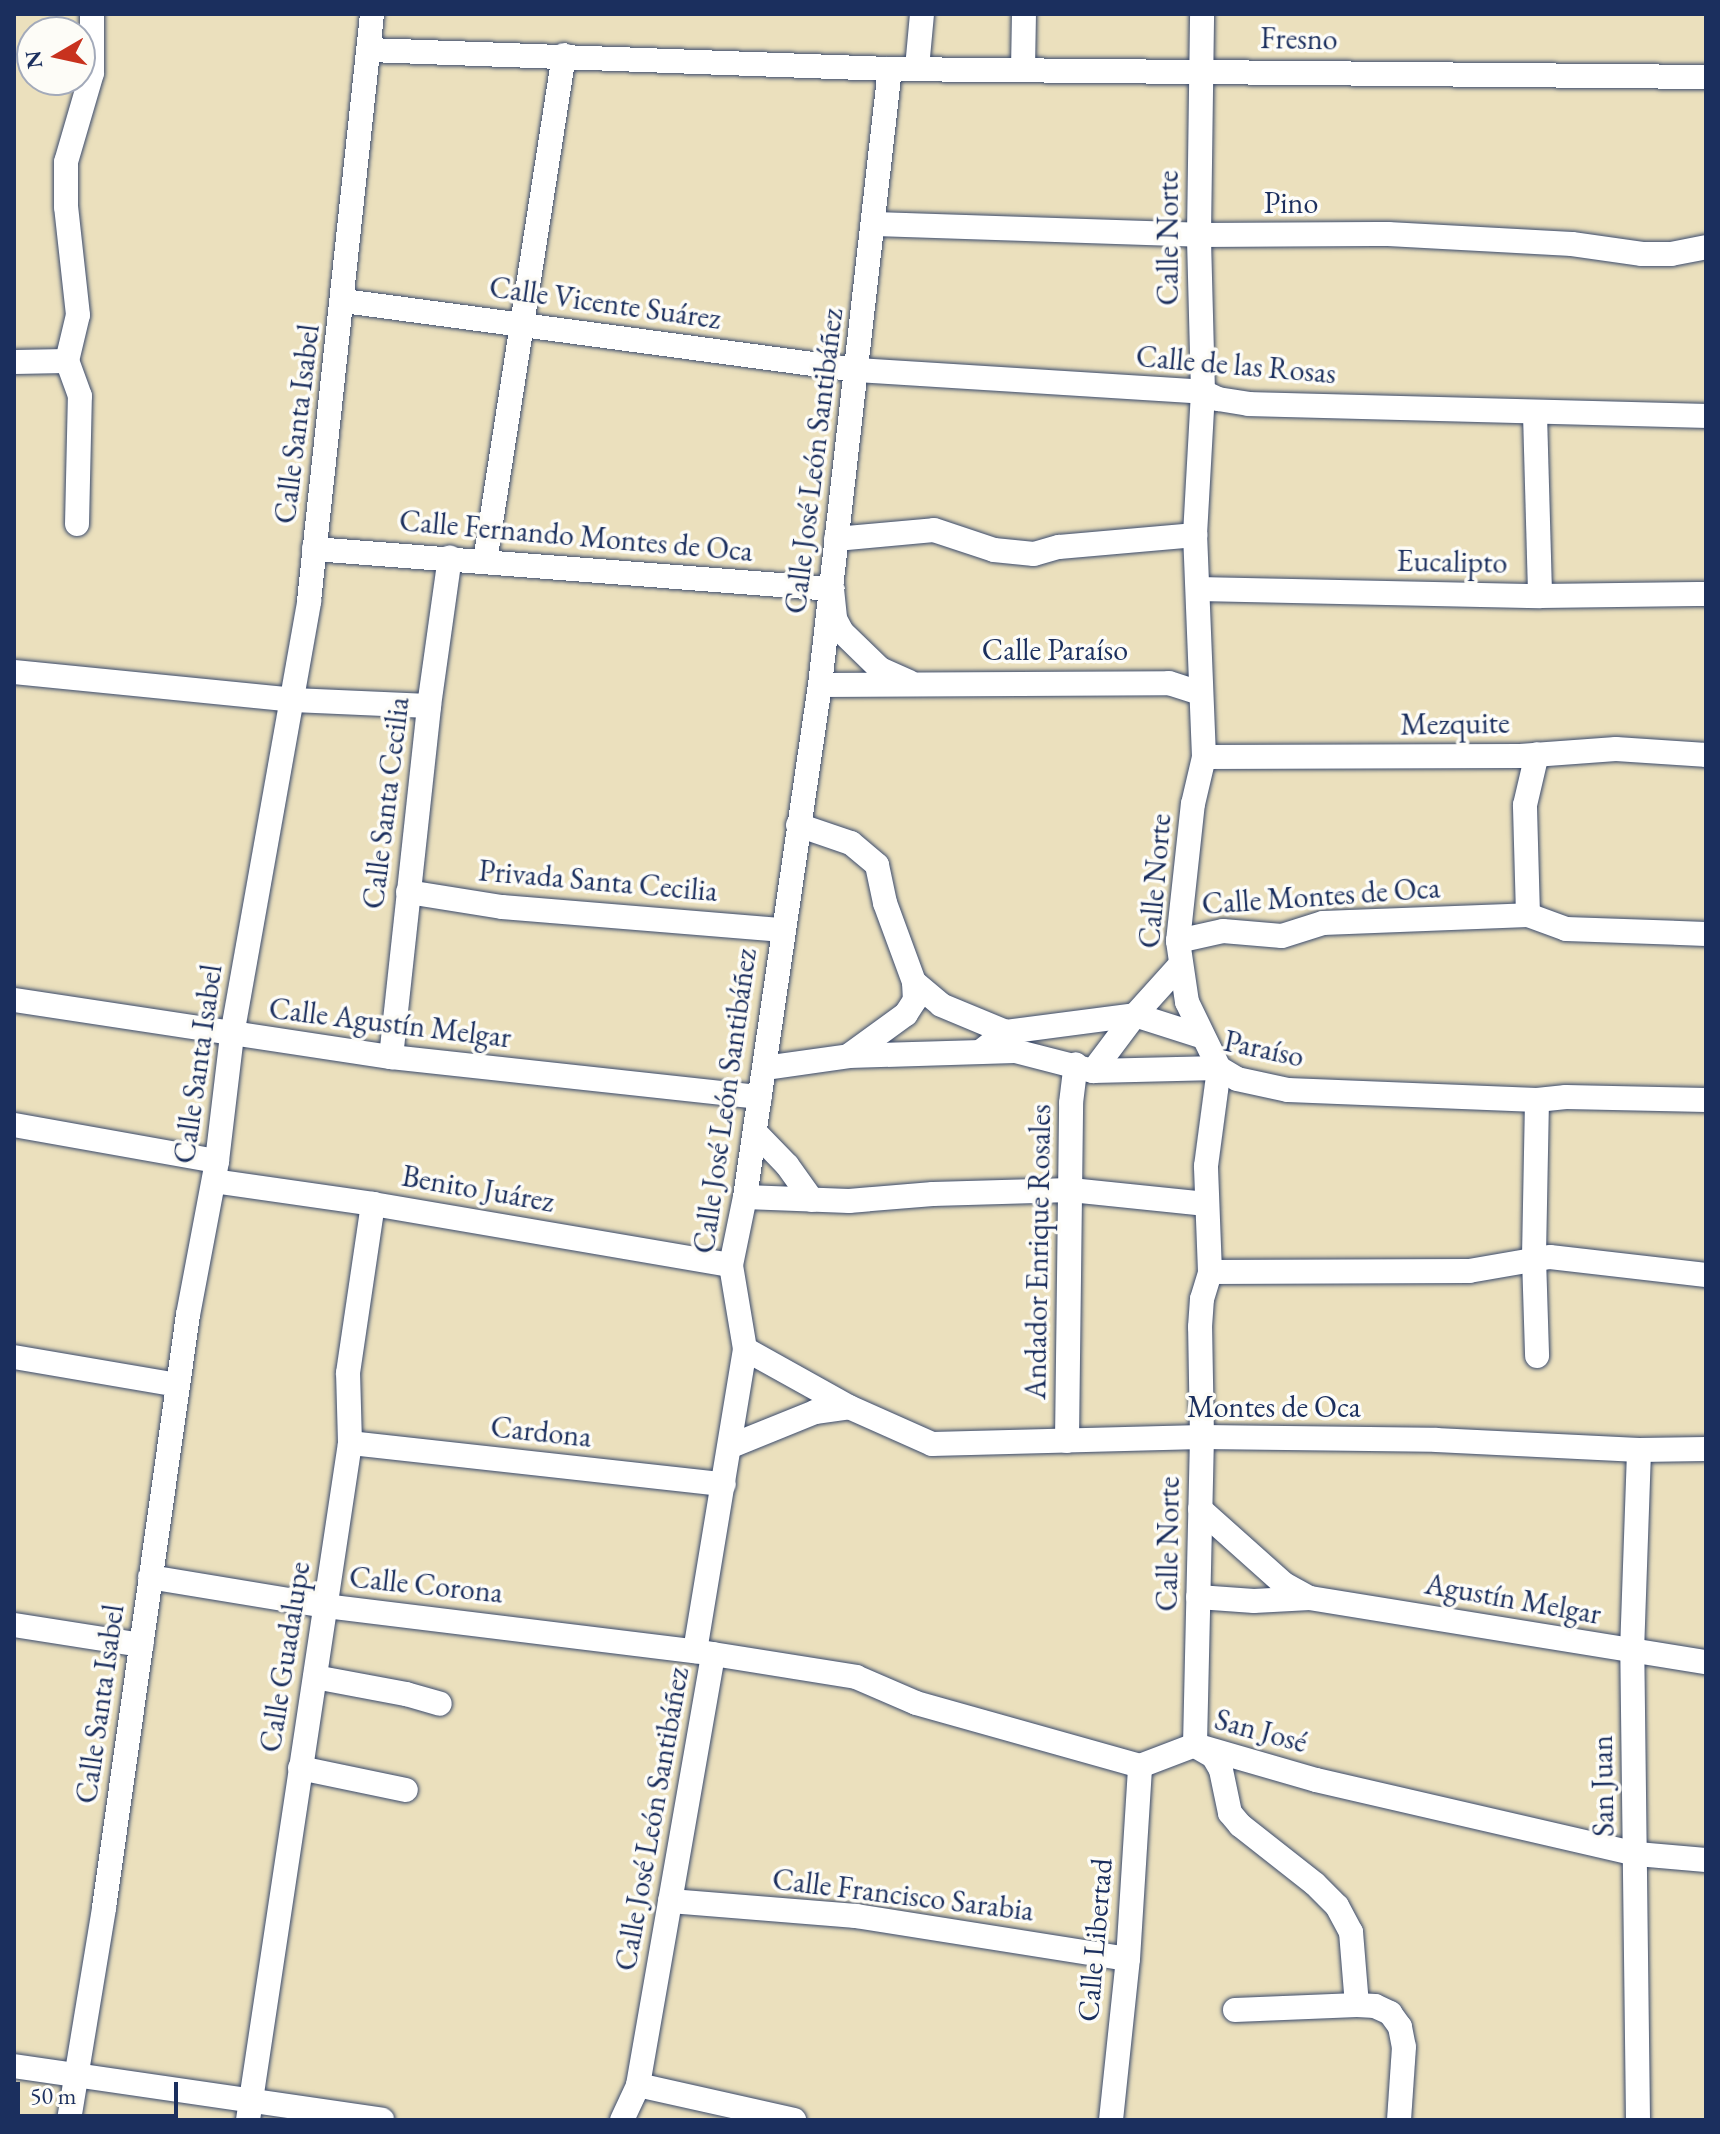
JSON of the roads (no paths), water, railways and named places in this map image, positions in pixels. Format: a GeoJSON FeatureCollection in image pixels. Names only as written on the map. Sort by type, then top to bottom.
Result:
{"type":"FeatureCollection","features":[{"type":"Feature","properties":{"kind":"street"},"geometry":{"type":"LineString","coordinates":[[77,524],[80,396],[67,361],[78,315],[66,207],[66,162],[92,73],[92,14]]}},
{"type":"Feature","properties":{"kind":"street","name":"Calle Santa Isabel"},"geometry":{"type":"LineString","coordinates":[[69,2120],[78,2077],[178,1385],[215,1171],[232,1035],[293,700],[344,301],[372,14]]}},
{"type":"Feature","properties":{"kind":"street"},"geometry":{"type":"LineString","coordinates":[[917,68],[922,14]]}},
{"type":"Feature","properties":{"kind":"street"},"geometry":{"type":"LineString","coordinates":[[1023,70],[1024,14]]}},
{"type":"Feature","properties":{"kind":"street","name":"Calle Norte"},"geometry":{"type":"LineString","coordinates":[[1195,1745],[1202,1437],[1200,1327],[1202,1299],[1210,1272],[1206,1166],[1219,1068],[1187,1002],[1179,953],[1193,804],[1204,757],[1199,693],[1195,535],[1203,392],[1199,235],[1202,14]]}},
{"type":"Feature","properties":{"kind":"street","name":"Fresno"},"geometry":{"type":"LineString","coordinates":[[369,50],[890,69],[1706,77]]}},
{"type":"Feature","properties":{"kind":"street"},"geometry":{"type":"LineString","coordinates":[[485,561],[564,55]]}},
{"type":"Feature","properties":{"kind":"street","name":"Calle José León Santibáñez"},"geometry":{"type":"LineString","coordinates":[[622,2120],[638,2085],[670,1901],[724,1484],[745,1349],[731,1265],[765,1068],[820,685],[875,224],[890,69]]}},
{"type":"Feature","properties":{"kind":"street","name":"Pino"},"geometry":{"type":"LineString","coordinates":[[875,224],[1199,235],[1388,234],[1572,244],[1642,254],[1671,254],[1706,247]]}},
{"type":"Feature","properties":{"kind":"street","name":"Calle Vicente Suárez"},"geometry":{"type":"LineString","coordinates":[[344,301],[857,370]]}},
{"type":"Feature","properties":{"kind":"street"},"geometry":{"type":"LineString","coordinates":[[14,362],[67,361]]}},
{"type":"Feature","properties":{"kind":"street","name":"Calle de las Rosas"},"geometry":{"type":"LineString","coordinates":[[857,370],[1203,392],[1218,399],[1249,404],[1535,414],[1706,416]]}},
{"type":"Feature","properties":{"kind":"street"},"geometry":{"type":"LineString","coordinates":[[1535,414],[1540,596]]}},
{"type":"Feature","properties":{"kind":"street"},"geometry":{"type":"LineString","coordinates":[[836,539],[934,530],[994,550],[1034,554],[1059,547],[1195,535]]}},
{"type":"Feature","properties":{"kind":"street","name":"Calle Fernando Montes de Oca"},"geometry":{"type":"LineString","coordinates":[[314,549],[450,557],[832,589]]}},
{"type":"Feature","properties":{"kind":"street","name":"Calle Santa Cecilia"},"geometry":{"type":"LineString","coordinates":[[391,1057],[429,706],[450,557]]}},
{"type":"Feature","properties":{"kind":"street","name":"Calle Paraíso"},"geometry":{"type":"LineString","coordinates":[[832,589],[835,619],[842,632],[880,669],[909,682]]}},
{"type":"Feature","properties":{"kind":"street","name":"Eucalipto"},"geometry":{"type":"LineString","coordinates":[[1198,589],[1540,596],[1706,594]]}},
{"type":"Feature","properties":{"kind":"street"},"geometry":{"type":"LineString","coordinates":[[14,672],[293,700],[429,706]]}},
{"type":"Feature","properties":{"kind":"street","name":"Calle Paraíso"},"geometry":{"type":"LineString","coordinates":[[820,685],[909,682],[1169,683],[1199,693]]}},
{"type":"Feature","properties":{"kind":"street","name":"Mezquite"},"geometry":{"type":"LineString","coordinates":[[1204,757],[1537,754],[1616,749],[1706,755]]}},
{"type":"Feature","properties":{"kind":"street"},"geometry":{"type":"LineString","coordinates":[[1528,915],[1525,805],[1537,754]]}},
{"type":"Feature","properties":{"kind":"street"},"geometry":{"type":"LineString","coordinates":[[798,825],[851,843],[877,865],[885,903],[914,982],[915,1000],[906,1014],[849,1056]]}},
{"type":"Feature","properties":{"kind":"street","name":"Privada Santa Cecilia"},"geometry":{"type":"LineString","coordinates":[[408,892],[502,907],[783,930]]}},
{"type":"Feature","properties":{"kind":"street","name":"Calle Montes de Oca"},"geometry":{"type":"LineString","coordinates":[[1179,953],[1223,931],[1282,936],[1323,923],[1528,915],[1545,925],[1566,929],[1706,934]]}},
{"type":"Feature","properties":{"kind":"street"},"geometry":{"type":"LineString","coordinates":[[1084,1068],[1135,1015],[1179,953]]}},
{"type":"Feature","properties":{"kind":"street"},"geometry":{"type":"LineString","coordinates":[[914,982],[941,1005],[1006,1032]]}},
{"type":"Feature","properties":{"kind":"street","name":"Calle Agustín Melgar"},"geometry":{"type":"LineString","coordinates":[[14,1000],[391,1057],[760,1097]]}},
{"type":"Feature","properties":{"kind":"street"},"geometry":{"type":"LineString","coordinates":[[980,1052],[1006,1032],[1135,1015],[1201,1036]]}},
{"type":"Feature","properties":{"kind":"street","name":"Paraíso"},"geometry":{"type":"LineString","coordinates":[[765,1068],[849,1056],[1015,1051],[1084,1068],[1219,1068],[1237,1079],[1288,1090],[1537,1100],[1566,1097],[1706,1100]]}},
{"type":"Feature","properties":{"kind":"street","name":"Andador Enrique Rosales"},"geometry":{"type":"LineString","coordinates":[[1067,1441],[1071,1103],[1084,1068]]}},
{"type":"Feature","properties":{"kind":"street"},"geometry":{"type":"LineString","coordinates":[[1537,1100],[1534,1258],[1537,1356]]}},
{"type":"Feature","properties":{"kind":"street","name":"Benito Juárez"},"geometry":{"type":"LineString","coordinates":[[14,1125],[373,1204],[731,1265]]}},
{"type":"Feature","properties":{"kind":"street"},"geometry":{"type":"LineString","coordinates":[[755,1132],[787,1165],[812,1200]]}},
{"type":"Feature","properties":{"kind":"street"},"geometry":{"type":"LineString","coordinates":[[745,1197],[849,1201],[933,1194],[1071,1190],[1206,1204]]}},
{"type":"Feature","properties":{"kind":"street","name":"Calle Guadalupe"},"geometry":{"type":"LineString","coordinates":[[249,2112],[350,1443],[348,1373],[373,1204]]}},
{"type":"Feature","properties":{"kind":"street"},"geometry":{"type":"LineString","coordinates":[[1210,1272],[1469,1271],[1534,1258],[1579,1258],[1706,1275]]}},
{"type":"Feature","properties":{"kind":"street","name":"Montes de Oca"},"geometry":{"type":"LineString","coordinates":[[745,1349],[849,1407],[932,1444],[1202,1437],[1436,1440],[1639,1450],[1706,1449]]}},
{"type":"Feature","properties":{"kind":"street"},"geometry":{"type":"LineString","coordinates":[[14,1357],[178,1385]]}},
{"type":"Feature","properties":{"kind":"street"},"geometry":{"type":"LineString","coordinates":[[731,1446],[815,1412],[849,1407]]}},
{"type":"Feature","properties":{"kind":"street","name":"Cardona"},"geometry":{"type":"LineString","coordinates":[[350,1443],[724,1484]]}},
{"type":"Feature","properties":{"kind":"street","name":"San Juan"},"geometry":{"type":"LineString","coordinates":[[1638,2120],[1637,1854],[1632,1652],[1639,1450]]}},
{"type":"Feature","properties":{"kind":"street","name":"Agustín Melgar"},"geometry":{"type":"LineString","coordinates":[[1200,1509],[1284,1584],[1310,1598]]}},
{"type":"Feature","properties":{"kind":"street","name":"Calle Corona"},"geometry":{"type":"LineString","coordinates":[[150,1577],[326,1606],[704,1653]]}},
{"type":"Feature","properties":{"kind":"street","name":"Agustín Melgar"},"geometry":{"type":"LineString","coordinates":[[1198,1597],[1254,1601],[1310,1598],[1706,1662]]}},
{"type":"Feature","properties":{"kind":"street"},"geometry":{"type":"LineString","coordinates":[[14,1625],[141,1645]]}},
{"type":"Feature","properties":{"kind":"street"},"geometry":{"type":"LineString","coordinates":[[704,1653],[856,1677],[916,1703],[1140,1766]]}},
{"type":"Feature","properties":{"kind":"street"},"geometry":{"type":"LineString","coordinates":[[315,1677],[406,1694],[440,1704]]}},
{"type":"Feature","properties":{"kind":"street"},"geometry":{"type":"LineString","coordinates":[[1195,1745],[1213,1756],[1221,1770],[1230,1813],[1240,1825],[1315,1884],[1337,1906],[1351,1932],[1357,2005]]}},
{"type":"Feature","properties":{"kind":"street","name":"San José"},"geometry":{"type":"LineString","coordinates":[[1140,1766],[1195,1745],[1316,1780],[1637,1854],[1706,1860]]}},
{"type":"Feature","properties":{"kind":"street","name":"Calle Libertad"},"geometry":{"type":"LineString","coordinates":[[1111,2120],[1128,1959],[1140,1766]]}},
{"type":"Feature","properties":{"kind":"street"},"geometry":{"type":"LineString","coordinates":[[300,1768],[406,1790]]}},
{"type":"Feature","properties":{"kind":"street","name":"Calle Francisco Sarabia"},"geometry":{"type":"LineString","coordinates":[[670,1901],[856,1916],[1128,1959]]}},
{"type":"Feature","properties":{"kind":"street"},"geometry":{"type":"LineString","coordinates":[[1235,2010],[1357,2005],[1375,2006],[1390,2013],[1400,2027],[1404,2047],[1399,2120]]}},
{"type":"Feature","properties":{"kind":"street"},"geometry":{"type":"LineString","coordinates":[[14,2066],[249,2112],[382,2120]]}},
{"type":"Feature","properties":{"kind":"street"},"geometry":{"type":"LineString","coordinates":[[638,2085],[794,2120]]}}]}
